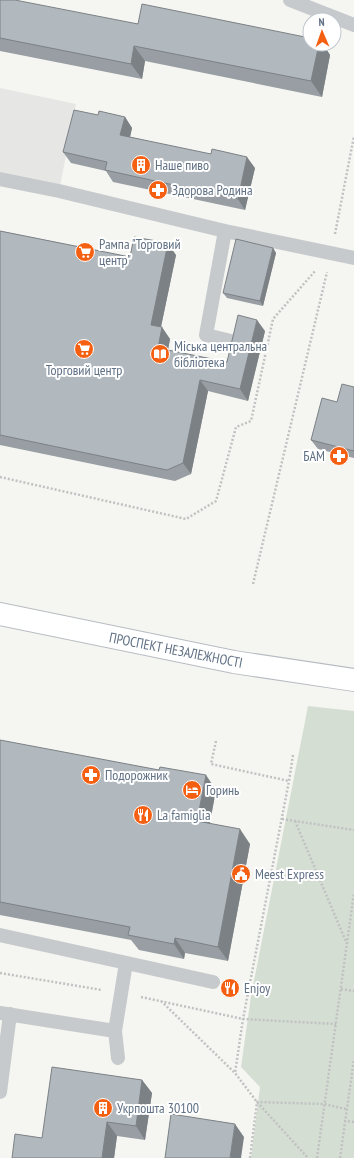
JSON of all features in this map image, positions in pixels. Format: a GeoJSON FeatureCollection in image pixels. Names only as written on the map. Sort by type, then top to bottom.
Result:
{"type":"FeatureCollection","features":[{"type":"Feature","properties":{"kind":"main road","name":"ПРОСПЕКТ НЕЗАЛЕЖНОСТІ"},"geometry":{"type":"LineString","coordinates":[[0,614],[234,662],[354,680]]}},
{"type":"Feature","properties":{"kind":"lane"},"geometry":{"type":"LineString","coordinates":[[290,0],[354,25]]}},
{"type":"Feature","properties":{"kind":"lane"},"geometry":{"type":"LineString","coordinates":[[0,179],[354,258]]}},
{"type":"Feature","properties":{"kind":"lane"},"geometry":{"type":"LineString","coordinates":[[225,230],[206,335],[231,341]]}},
{"type":"Feature","properties":{"kind":"lane"},"geometry":{"type":"LineString","coordinates":[[0,935],[213,982]]}},
{"type":"Feature","properties":{"kind":"lane"},"geometry":{"type":"LineString","coordinates":[[118,1058],[115,1031],[126,963]]}},
{"type":"Feature","properties":{"kind":"lane"},"geometry":{"type":"LineString","coordinates":[[0,1092],[5,1013],[115,1031]]}},
{"type":"Feature","properties":{"kind":"path"},"geometry":{"type":"LineString","coordinates":[[253,584],[331,253],[354,136]]}},
{"type":"Feature","properties":{"kind":"path"},"geometry":{"type":"LineString","coordinates":[[0,477],[186,519],[216,501],[236,427],[251,421],[272,319],[331,253]]}},
{"type":"Feature","properties":{"kind":"path"},"geometry":{"type":"LineString","coordinates":[[216,741],[211,764],[289,781]]}},
{"type":"Feature","properties":{"kind":"path"},"geometry":{"type":"LineString","coordinates":[[235,1073],[243,1019],[293,755]]}},
{"type":"Feature","properties":{"kind":"path"},"geometry":{"type":"LineString","coordinates":[[282,819],[354,830]]}},
{"type":"Feature","properties":{"kind":"path"},"geometry":{"type":"LineString","coordinates":[[294,821],[347,944]]}},
{"type":"Feature","properties":{"kind":"path"},"geometry":{"type":"LineString","coordinates":[[317,1158],[354,893]]}},
{"type":"Feature","properties":{"kind":"path"},"geometry":{"type":"LineString","coordinates":[[0,973],[107,991]]}},
{"type":"Feature","properties":{"kind":"path"},"geometry":{"type":"LineString","coordinates":[[341,989],[354,991]]}},
{"type":"Feature","properties":{"kind":"path"},"geometry":{"type":"LineString","coordinates":[[137,996],[243,1019],[336,1024]]}},
{"type":"Feature","properties":{"kind":"path"},"geometry":{"type":"LineString","coordinates":[[160,1000],[235,1073],[257,1102],[308,1158]]}},
{"type":"Feature","properties":{"kind":"path"},"geometry":{"type":"LineString","coordinates":[[340,1158],[344,1121],[354,1059]]}},
{"type":"Feature","properties":{"kind":"path"},"geometry":{"type":"LineString","coordinates":[[257,1102],[324,1104],[346,1108]]}},
{"type":"Feature","properties":{"kind":"path"},"geometry":{"type":"LineString","coordinates":[[250,1158],[257,1102]]}},
{"type":"Feature","properties":{"kind":"path"},"geometry":{"type":"LineString","coordinates":[[344,1121],[354,1122]]}},
{"type":"Feature","properties":{"kind":"shaded area"},"geometry":{"type":"Polygon","coordinates":[[[0,88],[76,104],[59,191],[0,179],[0,88]]]}},
{"type":"Feature","properties":{"kind":"shaded area"},"geometry":{"type":"Polygon","coordinates":[[[308,706],[354,711],[354,1158],[251,1158],[260,1087],[241,1067],[251,996],[308,706]]]}},
{"type":"Feature","properties":{"kind":"building"},"geometry":{"type":"Polygon","coordinates":[[[0,0],[15,0],[138,24],[142,4],[302,36],[302,52],[317,52],[311,81],[134,46],[131,64],[0,38],[0,0]]]}},
{"type":"Feature","properties":{"kind":"building"},"geometry":{"type":"Polygon","coordinates":[[[74,110],[98,115],[99,111],[125,117],[120,135],[211,154],[212,149],[247,157],[238,199],[105,170],[107,162],[63,152],[74,110]]]}},
{"type":"Feature","properties":{"kind":"building","name":"Торговий центр"},"geometry":{"type":"Polygon","coordinates":[[[0,231],[130,257],[134,237],[168,243],[151,325],[162,327],[158,348],[227,362],[238,315],[257,320],[240,389],[200,380],[183,463],[167,470],[0,435],[0,231]]]}},
{"type":"Feature","properties":{"kind":"building"},"geometry":{"type":"Polygon","coordinates":[[[236,239],[273,248],[260,301],[223,293],[236,239]]]}},
{"type":"Feature","properties":{"kind":"building"},"geometry":{"type":"Polygon","coordinates":[[[342,384],[354,387],[354,451],[311,440],[322,398],[337,402],[342,384]]]}},
{"type":"Feature","properties":{"kind":"building"},"geometry":{"type":"Polygon","coordinates":[[[0,740],[159,770],[160,767],[206,775],[197,821],[240,829],[218,947],[175,938],[174,944],[128,935],[130,927],[0,902],[0,740]]]}},
{"type":"Feature","properties":{"kind":"building"},"geometry":{"type":"Polygon","coordinates":[[[52,1067],[142,1080],[136,1126],[107,1122],[102,1158],[12,1158],[15,1134],[42,1138],[52,1067]]]}},
{"type":"Feature","properties":{"kind":"building"},"geometry":{"type":"Polygon","coordinates":[[[171,1114],[235,1124],[230,1158],[165,1158],[171,1114]]]}},
{"type":"Feature","properties":{"kind":"place","name":"Наше пиво"},"geometry":{"type":"Point","coordinates":[141,165]}},
{"type":"Feature","properties":{"kind":"place","name":"Здорова Родина"},"geometry":{"type":"Point","coordinates":[158,190]}},
{"type":"Feature","properties":{"kind":"place","name":"Рампа \"Торговий центр\""},"geometry":{"type":"Point","coordinates":[85,252]}},
{"type":"Feature","properties":{"kind":"place","name":"Торговий центр"},"geometry":{"type":"Point","coordinates":[84,349]}},
{"type":"Feature","properties":{"kind":"place","name":"Міська центральна бібліотека"},"geometry":{"type":"Point","coordinates":[160,354]}},
{"type":"Feature","properties":{"kind":"place","name":"БАМ"},"geometry":{"type":"Point","coordinates":[339,456]}},
{"type":"Feature","properties":{"kind":"place","name":"Подорожник"},"geometry":{"type":"Point","coordinates":[91,775]}},
{"type":"Feature","properties":{"kind":"place","name":"Горинь"},"geometry":{"type":"Point","coordinates":[192,790]}},
{"type":"Feature","properties":{"kind":"place","name":"La famiglia"},"geometry":{"type":"Point","coordinates":[143,815]}},
{"type":"Feature","properties":{"kind":"place","name":"Meest Express"},"geometry":{"type":"Point","coordinates":[241,874]}},
{"type":"Feature","properties":{"kind":"place","name":"Enjoy"},"geometry":{"type":"Point","coordinates":[230,988]}},
{"type":"Feature","properties":{"kind":"place","name":"Укрпошта 30100"},"geometry":{"type":"Point","coordinates":[103,1108]}}]}
